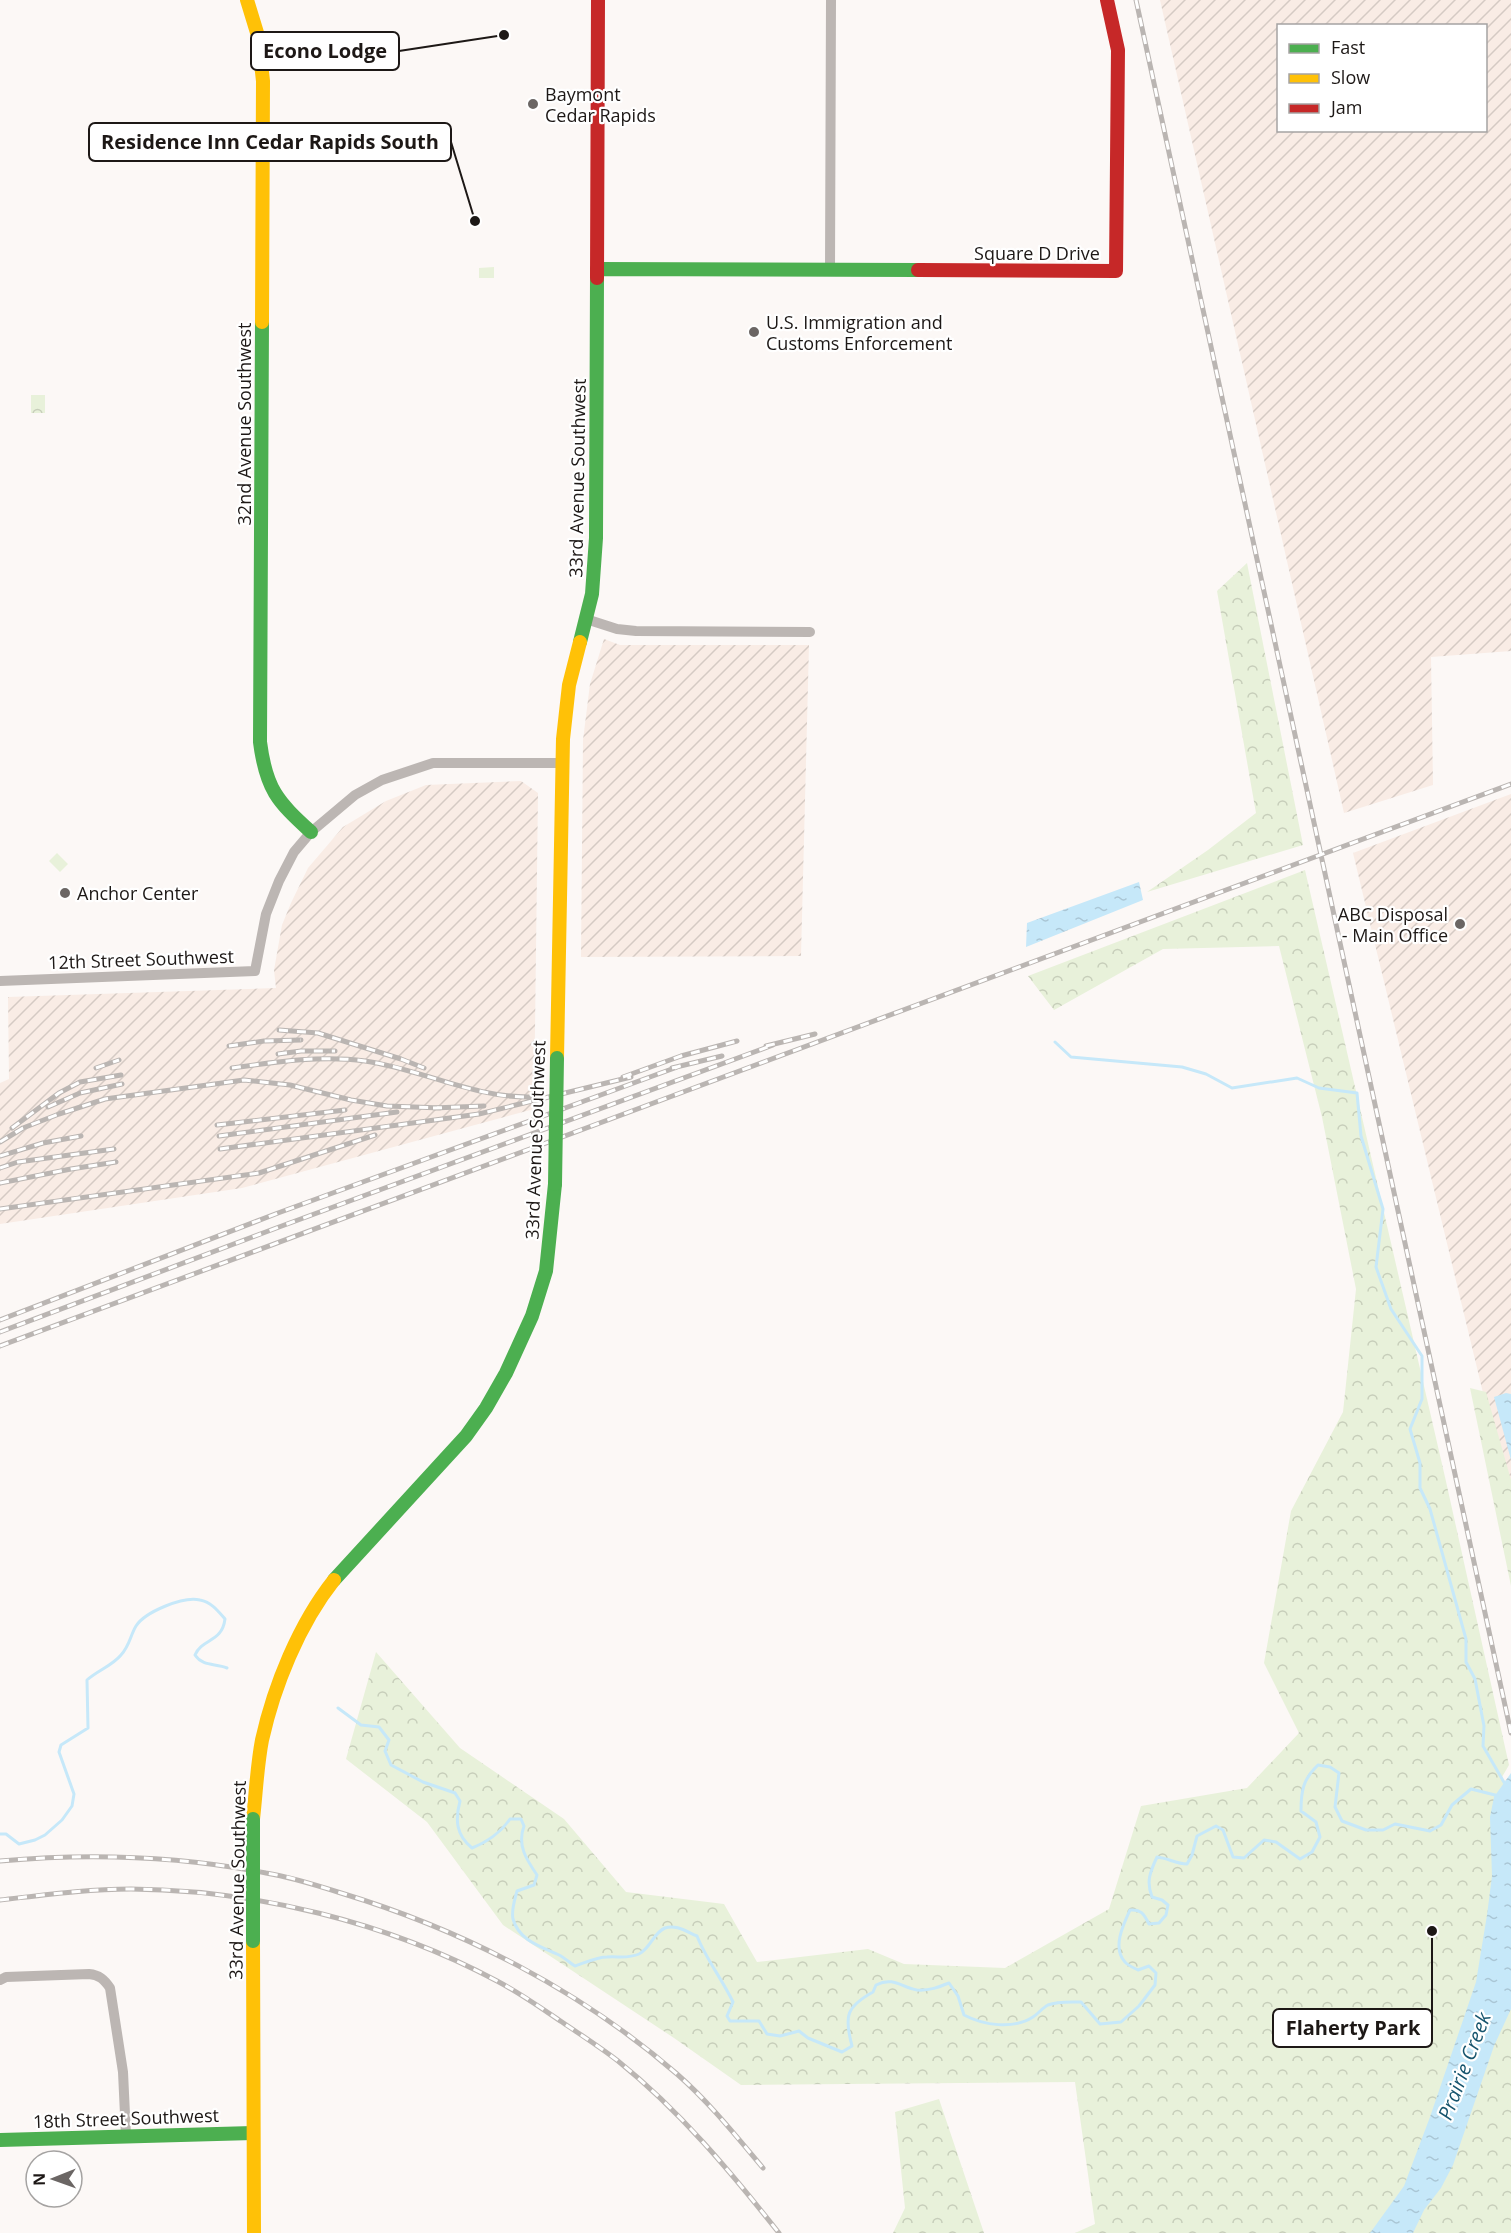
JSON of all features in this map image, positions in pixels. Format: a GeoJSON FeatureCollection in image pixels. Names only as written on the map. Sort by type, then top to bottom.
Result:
{"type":"FeatureCollection","features":[{"type":"Feature","properties":{"kind":"street","name":"32nd Avenue Southwest"},"geometry":{"type":"LineString","coordinates":[[247,0],[258,36],[263,81],[260,742],[262,766],[269,786],[279,803],[311,832]]}},
{"type":"Feature","properties":{"kind":"street","name":"33rd Avenue Southwest"},"geometry":{"type":"LineString","coordinates":[[254,2233],[253,1819],[262,1741],[287,1660],[312,1612],[332,1582],[466,1437],[486,1408],[506,1373],[532,1316],[546,1271],[555,1184],[562,763],[567,700],[592,594],[596,538],[598,0]]}},
{"type":"Feature","properties":{"kind":"street"},"geometry":{"type":"LineString","coordinates":[[830,271],[831,0]]}},
{"type":"Feature","properties":{"kind":"street","name":"Square D Drive"},"geometry":{"type":"LineString","coordinates":[[597,269],[1116,271],[1118,50],[1107,0]]}},
{"type":"Feature","properties":{"kind":"street"},"geometry":{"type":"LineString","coordinates":[[586,619],[617,629],[636,631],[810,632]]}},
{"type":"Feature","properties":{"kind":"street","name":"12th Street Southwest"},"geometry":{"type":"LineString","coordinates":[[0,981],[255,972],[266,914],[294,852],[311,832],[355,795],[382,780],[433,763],[562,763]]}},
{"type":"Feature","properties":{"kind":"street"},"geometry":{"type":"LineString","coordinates":[[0,1980],[6,1977],[88,1974],[97,1974],[105,1980],[110,1988],[123,2072],[126,2136]]}},
{"type":"Feature","properties":{"kind":"street","name":"18th Street Southwest"},"geometry":{"type":"LineString","coordinates":[[0,2140],[253,2133]]}},
{"type":"Feature","properties":{"kind":"shaded area"},"geometry":{"type":"Polygon","coordinates":[[[1160,0],[1511,0],[1511,651],[1431,657],[1433,785],[1344,813],[1160,0]]]}},
{"type":"Feature","properties":{"kind":"shaded area"},"geometry":{"type":"Polygon","coordinates":[[[604,639],[620,645],[809,645],[801,956],[581,957],[583,740],[590,684],[604,639]]]}},
{"type":"Feature","properties":{"kind":"shaded area"},"geometry":{"type":"Polygon","coordinates":[[[521,781],[538,793],[534,1109],[242,1188],[0,1224],[0,1083],[9,1079],[8,997],[276,988],[274,970],[282,925],[291,903],[308,868],[343,827],[386,801],[426,785],[521,781]]]}},
{"type":"Feature","properties":{"kind":"shaded area"},"geometry":{"type":"Polygon","coordinates":[[[1511,794],[1511,1480],[1504,1480],[1353,853],[1511,794]]]}},
{"type":"Feature","properties":{"kind":"green space"},"geometry":{"type":"Polygon","coordinates":[[[494,267],[494,278],[479,278],[479,268],[494,267]]]}},
{"type":"Feature","properties":{"kind":"green space"},"geometry":{"type":"Polygon","coordinates":[[[31,395],[45,395],[45,413],[31,413],[31,395]]]}},
{"type":"Feature","properties":{"kind":"green space"},"geometry":{"type":"Polygon","coordinates":[[[1247,563],[1303,845],[1147,892],[1256,813],[1217,591],[1247,563]]]}},
{"type":"Feature","properties":{"kind":"green space"},"geometry":{"type":"Polygon","coordinates":[[[57,853],[68,864],[60,872],[49,861],[57,853]]]}},
{"type":"Feature","properties":{"kind":"green space"},"geometry":{"type":"Polygon","coordinates":[[[1305,870],[1509,1765],[1502,1777],[1511,1817],[1511,2233],[1075,2233],[1095,2224],[1075,2082],[741,2085],[503,1925],[427,1822],[346,1759],[376,1652],[460,1748],[564,1819],[626,1892],[724,1904],[757,1962],[868,1949],[904,1964],[1005,1968],[1109,1909],[1141,1806],[1247,1788],[1299,1733],[1264,1663],[1291,1511],[1343,1412],[1356,1289],[1322,1117],[1279,946],[1163,949],[1054,1010],[1028,976],[1305,870]]]}},
{"type":"Feature","properties":{"kind":"green space"},"geometry":{"type":"Polygon","coordinates":[[[1470,1388],[1486,1392],[1511,1480],[1511,1586],[1470,1388]]]}},
{"type":"Feature","properties":{"kind":"green space"},"geometry":{"type":"Polygon","coordinates":[[[939,2099],[984,2233],[893,2233],[905,2208],[895,2112],[939,2099]]]}},
{"type":"Feature","properties":{"kind":"water"},"geometry":{"type":"Polygon","coordinates":[[[1139,882],[1143,900],[1026,947],[1027,923],[1139,882]]]}},
{"type":"Feature","properties":{"kind":"water"},"geometry":{"type":"Polygon","coordinates":[[[1506,1393],[1511,1394],[1511,1460],[1494,1397],[1506,1393]]]}},
{"type":"Feature","properties":{"kind":"water","name":"Prairie Creek"},"geometry":{"type":"Polygon","coordinates":[[[1511,1773],[1511,2009],[1494,2046],[1453,2165],[1441,2188],[1424,2210],[1413,2233],[1370,2233],[1404,2186],[1476,1982],[1492,1876],[1490,1817],[1494,1797],[1511,1773]]]}},
{"type":"Feature","properties":{"kind":"waterway"},"geometry":{"type":"LineString","coordinates":[[1055,1042],[1071,1057],[1182,1067],[1206,1074],[1232,1088],[1297,1078],[1319,1088],[1357,1093],[1361,1136],[1383,1209],[1376,1267],[1391,1309],[1422,1356],[1422,1399],[1410,1429],[1420,1463],[1420,1488],[1430,1509],[1466,1639],[1466,1662],[1475,1679],[1484,1726],[1483,1746],[1505,1784]]}},
{"type":"Feature","properties":{"kind":"waterway"},"geometry":{"type":"LineString","coordinates":[[0,1834],[6,1834],[19,1844],[35,1840],[45,1835],[62,1820],[72,1806],[74,1794],[59,1752],[61,1745],[88,1728],[87,1680],[121,1655],[136,1626],[147,1615],[184,1600],[200,1600],[211,1605],[225,1619],[223,1627],[195,1655],[205,1663],[227,1668]]}},
{"type":"Feature","properties":{"kind":"waterway"},"geometry":{"type":"LineString","coordinates":[[338,1708],[361,1725],[379,1727],[389,1740],[385,1751],[391,1765],[423,1782],[455,1793],[460,1801],[458,1827],[463,1838],[472,1848],[493,1836],[510,1819],[521,1819],[524,1826],[522,1846],[537,1875],[534,1885],[517,1891],[514,1905],[513,1919],[520,1933],[526,1938],[575,1966],[603,1957],[635,1956],[643,1951],[661,1930],[669,1927],[681,1929],[697,1936],[729,1994],[733,2002],[727,2016],[730,2021],[759,2021],[767,2034],[780,2036],[799,2031],[808,2038],[842,2052],[852,2046],[848,2027],[849,2013],[852,2008],[873,1992],[876,1985],[888,1982],[921,1990],[949,1983],[958,1996],[964,2015],[998,2025],[1016,2024],[1033,2017],[1048,2005],[1068,2002],[1081,2002],[1100,2024],[1121,2022],[1139,2006],[1155,1985],[1156,1973],[1149,1966],[1138,1970],[1127,1964],[1121,1956],[1119,1943],[1130,1910],[1142,1913],[1149,1924],[1159,1923],[1166,1915],[1168,1905],[1152,1897],[1149,1887],[1151,1872],[1157,1857],[1187,1864],[1197,1836],[1216,1826],[1223,1830],[1233,1857],[1244,1858],[1264,1840],[1276,1842],[1300,1859],[1312,1852],[1320,1837],[1316,1822],[1301,1811],[1304,1786],[1309,1775],[1318,1765],[1330,1767],[1339,1773],[1335,1807],[1342,1821],[1366,1830],[1383,1830],[1395,1824],[1430,1831],[1441,1825],[1452,1805],[1471,1789],[1499,1796]]}},
{"type":"Feature","properties":{"kind":"railway"},"geometry":{"type":"LineString","coordinates":[[1136,0],[1511,1733]]}},
{"type":"Feature","properties":{"kind":"railway"},"geometry":{"type":"LineString","coordinates":[[0,1346],[1511,784]]}},
{"type":"Feature","properties":{"kind":"railway"},"geometry":{"type":"LineString","coordinates":[[279,1030],[318,1033],[424,1068]]}},
{"type":"Feature","properties":{"kind":"railway"},"geometry":{"type":"LineString","coordinates":[[766,1046],[815,1034]]}},
{"type":"Feature","properties":{"kind":"railway"},"geometry":{"type":"LineString","coordinates":[[229,1046],[264,1041],[301,1040]]}},
{"type":"Feature","properties":{"kind":"railway"},"geometry":{"type":"LineString","coordinates":[[623,1077],[681,1056],[737,1041]]}},
{"type":"Feature","properties":{"kind":"railway"},"geometry":{"type":"LineString","coordinates":[[0,1332],[773,1045]]}},
{"type":"Feature","properties":{"kind":"railway"},"geometry":{"type":"LineString","coordinates":[[278,1054],[335,1051]]}},
{"type":"Feature","properties":{"kind":"railway"},"geometry":{"type":"LineString","coordinates":[[672,1068],[722,1056]]}},
{"type":"Feature","properties":{"kind":"railway"},"geometry":{"type":"LineString","coordinates":[[232,1068],[298,1060],[348,1059],[386,1065],[488,1093],[531,1097]]}},
{"type":"Feature","properties":{"kind":"railway"},"geometry":{"type":"LineString","coordinates":[[96,1068],[119,1060]]}},
{"type":"Feature","properties":{"kind":"railway"},"geometry":{"type":"LineString","coordinates":[[0,1320],[278,1213],[680,1066]]}},
{"type":"Feature","properties":{"kind":"railway"},"geometry":{"type":"LineString","coordinates":[[12,1128],[59,1093],[80,1082],[121,1075]]}},
{"type":"Feature","properties":{"kind":"railway"},"geometry":{"type":"LineString","coordinates":[[220,1149],[479,1114],[631,1077]]}},
{"type":"Feature","properties":{"kind":"railway"},"geometry":{"type":"LineString","coordinates":[[0,1142],[23,1128],[105,1099],[244,1080],[290,1085],[387,1106],[441,1108]]}},
{"type":"Feature","properties":{"kind":"railway"},"geometry":{"type":"LineString","coordinates":[[48,1107],[80,1093],[122,1084]]}},
{"type":"Feature","properties":{"kind":"railway"},"geometry":{"type":"LineString","coordinates":[[433,1108],[484,1106]]}},
{"type":"Feature","properties":{"kind":"railway"},"geometry":{"type":"LineString","coordinates":[[217,1125],[345,1110]]}},
{"type":"Feature","properties":{"kind":"railway"},"geometry":{"type":"LineString","coordinates":[[219,1136],[397,1112]]}},
{"type":"Feature","properties":{"kind":"railway"},"geometry":{"type":"LineString","coordinates":[[0,1209],[259,1173],[375,1135]]}},
{"type":"Feature","properties":{"kind":"railway"},"geometry":{"type":"LineString","coordinates":[[0,1156],[43,1143],[81,1136]]}},
{"type":"Feature","properties":{"kind":"railway"},"geometry":{"type":"LineString","coordinates":[[0,1168],[18,1162],[114,1149]]}},
{"type":"Feature","properties":{"kind":"railway"},"geometry":{"type":"LineString","coordinates":[[0,1183],[116,1162]]}},
{"type":"Feature","properties":{"kind":"railway"},"geometry":{"type":"LineString","coordinates":[[0,1861],[100,1857],[167,1860],[233,1867],[313,1884],[431,1925],[518,1966],[601,2015],[677,2074],[722,2120],[763,2168]]}},
{"type":"Feature","properties":{"kind":"railway"},"geometry":{"type":"LineString","coordinates":[[0,1900],[115,1889],[178,1891],[225,1896],[272,1903],[366,1926],[455,1960],[522,1996],[590,2041],[641,2080],[703,2142],[779,2233]]}},
{"type":"Feature","properties":{"kind":"traffic: fast"},"geometry":{"type":"LineString","coordinates":[[597,269],[918,270]]}},
{"type":"Feature","properties":{"kind":"traffic: fast"},"geometry":{"type":"LineString","coordinates":[[580,642],[592,594],[596,538],[597,278]]}},
{"type":"Feature","properties":{"kind":"traffic: fast"},"geometry":{"type":"LineString","coordinates":[[262,322],[260,742],[266,772],[275,793],[311,832]]}},
{"type":"Feature","properties":{"kind":"traffic: fast"},"geometry":{"type":"LineString","coordinates":[[555,1184],[557,1058]]}},
{"type":"Feature","properties":{"kind":"traffic: fast"},"geometry":{"type":"LineString","coordinates":[[334,1580],[466,1436],[486,1408],[506,1373],[532,1316],[546,1271],[555,1184]]}},
{"type":"Feature","properties":{"kind":"traffic: fast"},"geometry":{"type":"LineString","coordinates":[[253,1819],[253,1941]]}},
{"type":"Feature","properties":{"kind":"traffic: fast"},"geometry":{"type":"LineString","coordinates":[[0,2140],[253,2133]]}},
{"type":"Feature","properties":{"kind":"traffic: slow"},"geometry":{"type":"LineString","coordinates":[[247,0],[258,36],[263,81],[262,322]]}},
{"type":"Feature","properties":{"kind":"traffic: slow"},"geometry":{"type":"LineString","coordinates":[[557,1058],[563,739],[569,685],[580,642]]}},
{"type":"Feature","properties":{"kind":"traffic: slow"},"geometry":{"type":"LineString","coordinates":[[253,1819],[260,1750],[273,1698],[299,1636],[321,1597],[334,1580]]}},
{"type":"Feature","properties":{"kind":"traffic: slow"},"geometry":{"type":"LineString","coordinates":[[253,1941],[254,2233]]}},
{"type":"Feature","properties":{"kind":"traffic: jam"},"geometry":{"type":"LineString","coordinates":[[597,278],[598,0]]}},
{"type":"Feature","properties":{"kind":"traffic: jam"},"geometry":{"type":"LineString","coordinates":[[918,270],[1116,271],[1118,50],[1107,0]]}},
{"type":"Feature","properties":{"kind":"place","name":"Econo Lodge"},"geometry":{"type":"Point","coordinates":[504,35]}},
{"type":"Feature","properties":{"kind":"place","name":"Baymont Cedar Rapids"},"geometry":{"type":"Point","coordinates":[533,104]}},
{"type":"Feature","properties":{"kind":"place","name":"Residence Inn Cedar Rapids South"},"geometry":{"type":"Point","coordinates":[475,221]}},
{"type":"Feature","properties":{"kind":"place","name":"U.S. Immigration and Customs Enforcement"},"geometry":{"type":"Point","coordinates":[754,332]}},
{"type":"Feature","properties":{"kind":"place","name":"Anchor Center"},"geometry":{"type":"Point","coordinates":[65,893]}},
{"type":"Feature","properties":{"kind":"place","name":"ABC Disposal - Main Office"},"geometry":{"type":"Point","coordinates":[1460,924]}},
{"type":"Feature","properties":{"kind":"place","name":"Flaherty Park"},"geometry":{"type":"Point","coordinates":[1432,1931]}}]}
